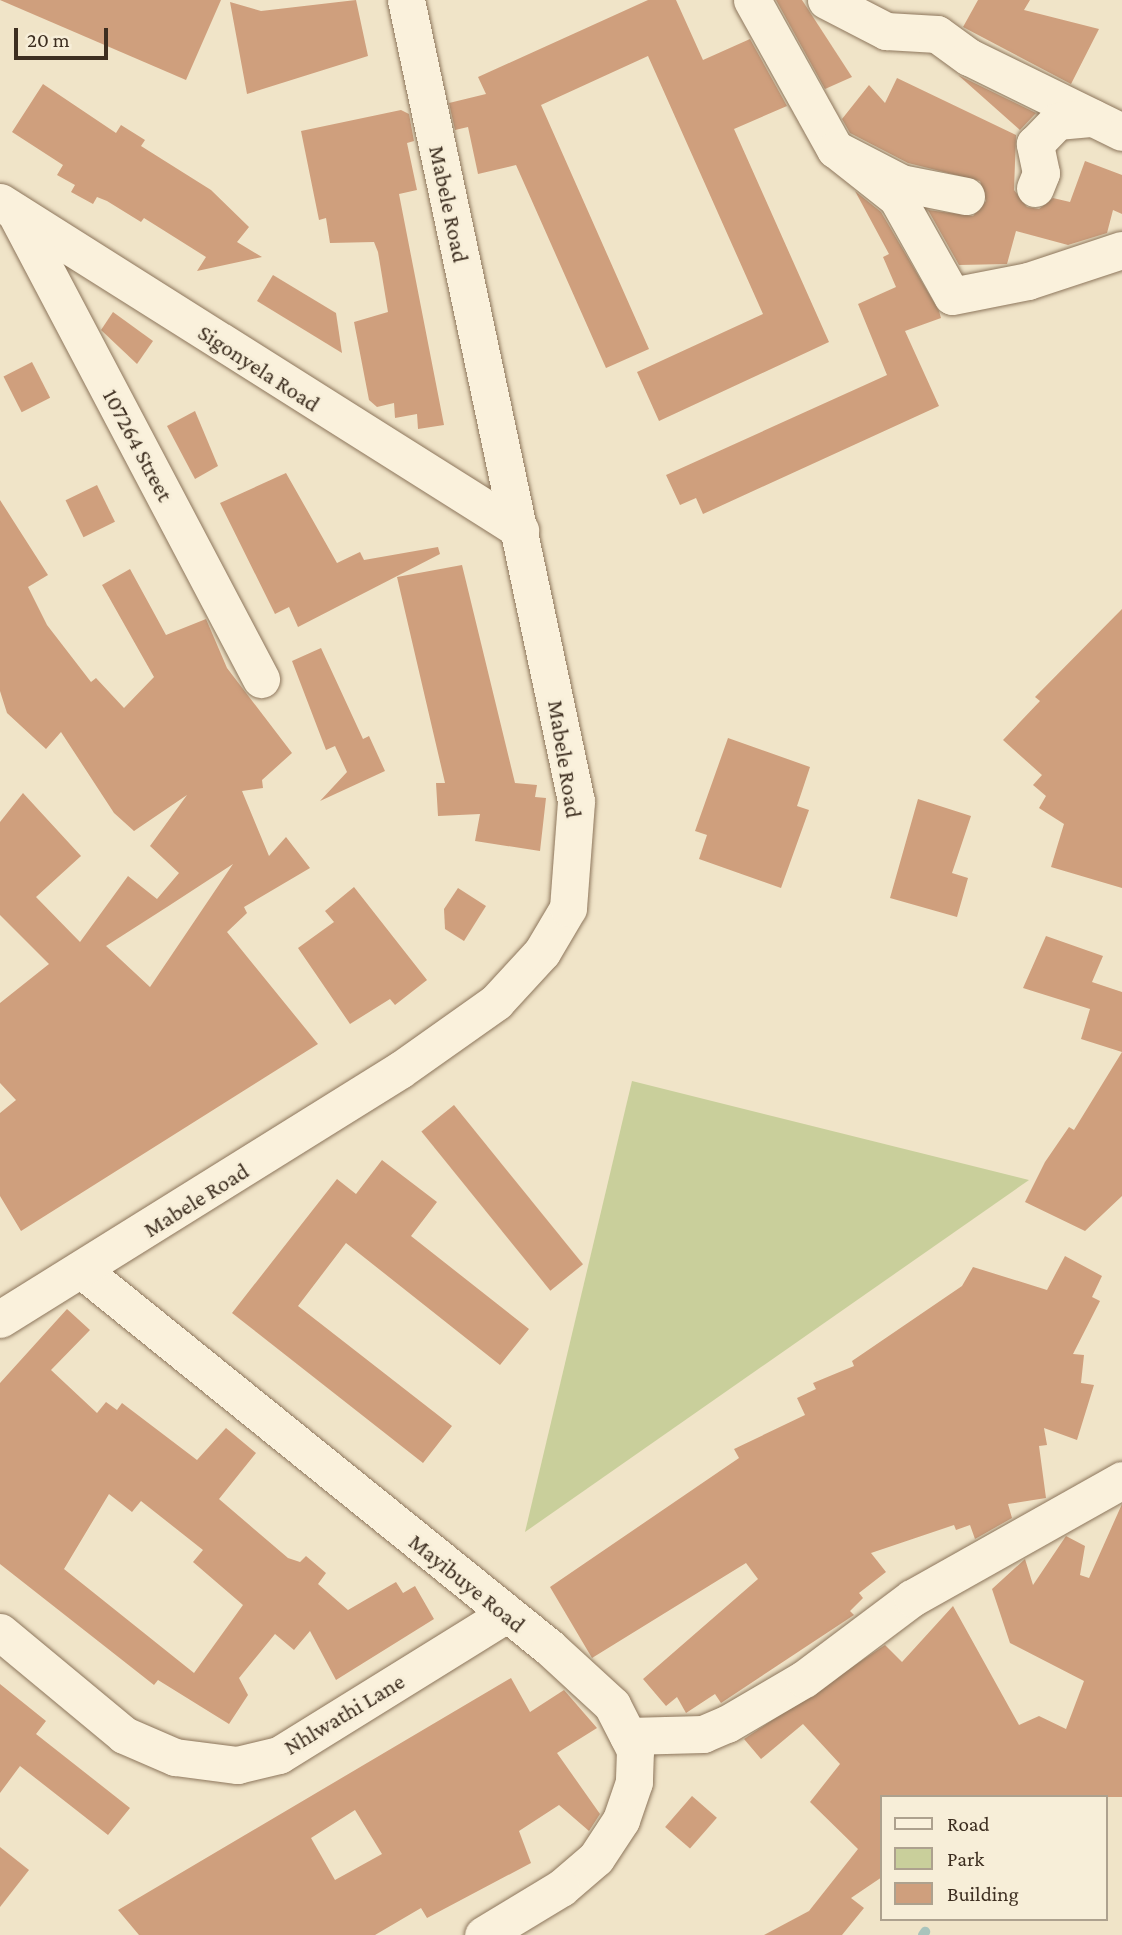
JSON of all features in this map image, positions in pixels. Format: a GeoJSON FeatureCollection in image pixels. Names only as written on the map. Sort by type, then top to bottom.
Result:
{"type":"FeatureCollection","features":[{"type":"Feature","properties":{"kind":"street","name":"Mabele Road"},"geometry":{"type":"LineString","coordinates":[[0,1319],[83,1271],[496,1002],[542,952],[562,919],[575,873],[576,801],[407,0]]}},
{"type":"Feature","properties":{"kind":"street"},"geometry":{"type":"LineString","coordinates":[[752,0],[835,149],[897,198],[951,296],[1122,250]]}},
{"type":"Feature","properties":{"kind":"street"},"geometry":{"type":"LineString","coordinates":[[826,0],[886,31],[937,34],[969,57],[1107,125]]}},
{"type":"Feature","properties":{"kind":"street"},"geometry":{"type":"LineString","coordinates":[[1035,188],[1041,173],[1035,144],[1057,121],[1107,125]]}},
{"type":"Feature","properties":{"kind":"street"},"geometry":{"type":"LineString","coordinates":[[835,149],[901,183],[966,196]]}},
{"type":"Feature","properties":{"kind":"street","name":"Sigonyela Road"},"geometry":{"type":"LineString","coordinates":[[7,207],[520,530]]}},
{"type":"Feature","properties":{"kind":"street","name":"107264 Street"},"geometry":{"type":"LineString","coordinates":[[7,207],[261,679]]}},
{"type":"Feature","properties":{"kind":"street","name":"Mayibuye Road"},"geometry":{"type":"LineString","coordinates":[[83,1271],[612,1705],[635,1750],[634,1782],[621,1820],[596,1858],[561,1888],[483,1935]]}},
{"type":"Feature","properties":{"kind":"street"},"geometry":{"type":"LineString","coordinates":[[628,1736],[703,1734],[727,1724],[804,1679],[912,1598],[1122,1480]]}},
{"type":"Feature","properties":{"kind":"street","name":"Nhlwathi Lane"},"geometry":{"type":"LineString","coordinates":[[0,1632],[124,1735],[175,1757],[237,1765],[279,1755],[505,1615]]}},
{"type":"Feature","properties":{"kind":"green space"},"geometry":{"type":"Polygon","coordinates":[[[632,1081],[1029,1180],[525,1532],[632,1081]]]}},
{"type":"Feature","properties":{"kind":"building"},"geometry":{"type":"Polygon","coordinates":[[[0,0],[221,0],[186,80],[0,0]]]}},
{"type":"Feature","properties":{"kind":"building"},"geometry":{"type":"Polygon","coordinates":[[[356,0],[368,56],[247,94],[230,2],[261,11],[356,0]]]}},
{"type":"Feature","properties":{"kind":"building"},"geometry":{"type":"Polygon","coordinates":[[[648,0],[676,0],[703,60],[750,39],[787,106],[734,129],[829,342],[659,421],[637,372],[763,314],[648,56],[541,105],[649,349],[606,368],[516,165],[478,174],[468,127],[455,130],[449,103],[486,94],[478,77],[648,0]]]}},
{"type":"Feature","properties":{"kind":"building"},"geometry":{"type":"Polygon","coordinates":[[[776,0],[802,0],[852,77],[825,89],[776,0]]]}},
{"type":"Feature","properties":{"kind":"building"},"geometry":{"type":"Polygon","coordinates":[[[978,0],[1030,0],[1024,10],[1099,29],[1071,84],[963,27],[978,0]]]}},
{"type":"Feature","properties":{"kind":"building"},"geometry":{"type":"Polygon","coordinates":[[[958,75],[960,76],[1036,113],[1020,130],[958,75]]]}},
{"type":"Feature","properties":{"kind":"building"},"geometry":{"type":"Polygon","coordinates":[[[897,78],[1016,135],[1014,190],[1027,207],[1039,209],[1053,198],[1070,202],[1085,161],[1122,175],[1122,214],[1113,210],[1107,233],[1068,245],[1016,231],[1007,264],[959,265],[928,210],[973,216],[986,201],[980,181],[908,163],[850,133],[842,119],[869,85],[885,103],[897,78]]]}},
{"type":"Feature","properties":{"kind":"building"},"geometry":{"type":"Polygon","coordinates":[[[43,84],[116,133],[121,125],[145,140],[141,146],[211,190],[249,227],[237,242],[262,257],[197,271],[206,257],[144,218],[141,222],[107,201],[97,197],[93,204],[71,192],[75,185],[57,175],[63,165],[12,132],[43,84]]]}},
{"type":"Feature","properties":{"kind":"building"},"geometry":{"type":"Polygon","coordinates":[[[401,110],[409,114],[414,141],[407,143],[417,190],[399,194],[444,425],[418,429],[417,414],[395,418],[394,403],[377,407],[369,400],[354,322],[388,312],[378,252],[374,242],[330,243],[326,218],[319,220],[301,131],[401,110]]]}},
{"type":"Feature","properties":{"kind":"building"},"geometry":{"type":"Polygon","coordinates":[[[855,191],[881,212],[939,311],[941,318],[905,331],[939,406],[703,514],[696,498],[680,505],[666,475],[887,375],[858,304],[896,287],[883,257],[889,254],[855,191]]]}},
{"type":"Feature","properties":{"kind":"building"},"geometry":{"type":"Polygon","coordinates":[[[273,275],[336,313],[342,353],[257,301],[273,275]]]}},
{"type":"Feature","properties":{"kind":"building"},"geometry":{"type":"Polygon","coordinates":[[[113,312],[153,341],[137,364],[101,330],[113,312]]]}},
{"type":"Feature","properties":{"kind":"building"},"geometry":{"type":"Polygon","coordinates":[[[32,362],[50,398],[22,412],[3,377],[32,362]]]}},
{"type":"Feature","properties":{"kind":"building"},"geometry":{"type":"Polygon","coordinates":[[[195,411],[218,466],[195,479],[167,426],[195,411]]]}},
{"type":"Feature","properties":{"kind":"building"},"geometry":{"type":"Polygon","coordinates":[[[286,473],[337,563],[360,552],[364,560],[438,547],[440,554],[298,627],[289,607],[275,614],[220,503],[286,473]]]}},
{"type":"Feature","properties":{"kind":"building"},"geometry":{"type":"Polygon","coordinates":[[[97,485],[115,522],[84,537],[66,500],[97,485]]]}},
{"type":"Feature","properties":{"kind":"building"},"geometry":{"type":"Polygon","coordinates":[[[0,500],[48,575],[28,587],[47,625],[91,682],[96,678],[124,708],[154,677],[102,585],[130,569],[166,635],[206,619],[227,668],[292,753],[262,780],[263,788],[242,791],[269,856],[286,837],[310,868],[244,907],[247,913],[227,932],[318,1044],[21,1231],[0,1196],[0,1113],[16,1100],[0,1083],[0,1003],[49,964],[0,915],[0,822],[23,793],[81,856],[36,897],[80,942],[128,876],[157,899],[179,873],[150,846],[187,795],[134,831],[114,813],[61,732],[46,749],[7,713],[0,691],[0,500]],[[233,864],[106,946],[150,987],[233,864]]]}},
{"type":"Feature","properties":{"kind":"building"},"geometry":{"type":"Polygon","coordinates":[[[462,565],[515,783],[537,785],[535,797],[546,798],[540,851],[475,841],[480,814],[438,816],[436,783],[445,783],[397,577],[462,565]]]}},
{"type":"Feature","properties":{"kind":"building"},"geometry":{"type":"Polygon","coordinates":[[[1122,609],[1122,888],[1051,867],[1064,824],[1039,808],[1046,796],[1033,785],[1042,775],[1003,740],[1040,701],[1035,697],[1122,609]]]}},
{"type":"Feature","properties":{"kind":"building"},"geometry":{"type":"Polygon","coordinates":[[[321,648],[363,739],[369,736],[385,771],[320,801],[347,772],[335,746],[326,750],[292,661],[321,648]]]}},
{"type":"Feature","properties":{"kind":"building"},"geometry":{"type":"Polygon","coordinates":[[[728,738],[810,767],[797,806],[809,810],[781,888],[699,859],[707,835],[695,831],[728,738]]]}},
{"type":"Feature","properties":{"kind":"building"},"geometry":{"type":"Polygon","coordinates":[[[918,799],[971,816],[952,873],[968,878],[957,917],[890,898],[918,799]]]}},
{"type":"Feature","properties":{"kind":"building"},"geometry":{"type":"Polygon","coordinates":[[[354,887],[427,980],[395,1005],[390,999],[350,1024],[298,948],[334,922],[325,911],[354,887]]]}},
{"type":"Feature","properties":{"kind":"building"},"geometry":{"type":"Polygon","coordinates":[[[458,888],[486,906],[464,941],[445,929],[444,909],[458,888]]]}},
{"type":"Feature","properties":{"kind":"building"},"geometry":{"type":"Polygon","coordinates":[[[1046,936],[1103,956],[1092,982],[1122,992],[1122,1052],[1081,1039],[1090,1009],[1023,988],[1046,936]]]}},
{"type":"Feature","properties":{"kind":"building"},"geometry":{"type":"Polygon","coordinates":[[[1122,1052],[1122,1196],[1085,1231],[1025,1202],[1045,1162],[1069,1127],[1074,1130],[1122,1052]]]}},
{"type":"Feature","properties":{"kind":"building"},"geometry":{"type":"Polygon","coordinates":[[[454,1105],[583,1264],[550,1291],[421,1131],[454,1105]]]}},
{"type":"Feature","properties":{"kind":"building"},"geometry":{"type":"Polygon","coordinates":[[[382,1160],[437,1202],[411,1236],[529,1329],[500,1365],[346,1243],[298,1306],[452,1426],[423,1463],[232,1313],[337,1179],[356,1194],[382,1160]]]}},
{"type":"Feature","properties":{"kind":"building"},"geometry":{"type":"Polygon","coordinates":[[[1065,1256],[1102,1276],[1092,1297],[1100,1301],[1073,1354],[1084,1355],[1081,1383],[1094,1385],[1077,1440],[1044,1428],[1047,1445],[1039,1446],[1046,1498],[1008,1504],[1012,1518],[975,1539],[970,1525],[956,1530],[954,1525],[871,1553],[886,1572],[859,1593],[863,1598],[850,1611],[854,1615],[721,1703],[715,1694],[686,1713],[677,1697],[666,1706],[643,1679],[758,1579],[746,1563],[592,1658],[550,1587],[739,1458],[734,1449],[805,1415],[797,1398],[816,1389],[813,1383],[854,1366],[852,1361],[962,1286],[973,1267],[1047,1290],[1065,1256]]]}},
{"type":"Feature","properties":{"kind":"building"},"geometry":{"type":"Polygon","coordinates":[[[67,1309],[90,1330],[51,1370],[97,1413],[106,1402],[117,1410],[122,1403],[197,1460],[226,1428],[256,1453],[219,1499],[288,1558],[300,1562],[306,1556],[326,1573],[318,1584],[348,1610],[396,1582],[403,1593],[415,1586],[434,1619],[336,1680],[310,1631],[294,1650],[275,1634],[239,1678],[248,1695],[229,1724],[158,1680],[154,1685],[0,1564],[0,1383],[67,1309]],[[109,1494],[64,1569],[194,1673],[243,1605],[193,1562],[203,1550],[141,1501],[132,1512],[109,1494]]]}},
{"type":"Feature","properties":{"kind":"building"},"geometry":{"type":"Polygon","coordinates":[[[1122,1504],[1122,1797],[880,1795],[880,1878],[851,1898],[864,1908],[842,1935],[764,1935],[809,1911],[858,1849],[810,1802],[840,1764],[803,1724],[761,1759],[744,1739],[885,1645],[902,1662],[953,1606],[1019,1725],[1039,1716],[1066,1729],[1084,1681],[1010,1643],[992,1589],[1025,1559],[1033,1585],[1066,1536],[1085,1546],[1080,1575],[1089,1578],[1122,1504]]]}},
{"type":"Feature","properties":{"kind":"building"},"geometry":{"type":"Polygon","coordinates":[[[511,1678],[530,1712],[564,1690],[597,1728],[557,1753],[600,1814],[589,1831],[559,1805],[519,1831],[531,1863],[427,1918],[421,1908],[375,1935],[139,1935],[118,1910],[511,1678]],[[355,1810],[311,1838],[335,1880],[382,1854],[355,1810]]]}},
{"type":"Feature","properties":{"kind":"building"},"geometry":{"type":"Polygon","coordinates":[[[0,1684],[46,1721],[36,1734],[130,1808],[108,1835],[20,1766],[0,1793],[0,1684]]]}},
{"type":"Feature","properties":{"kind":"building"},"geometry":{"type":"Polygon","coordinates":[[[692,1796],[717,1818],[690,1849],[665,1827],[692,1796]]]}},
{"type":"Feature","properties":{"kind":"building"},"geometry":{"type":"Polygon","coordinates":[[[0,1847],[29,1870],[0,1907],[0,1847]]]}}]}
